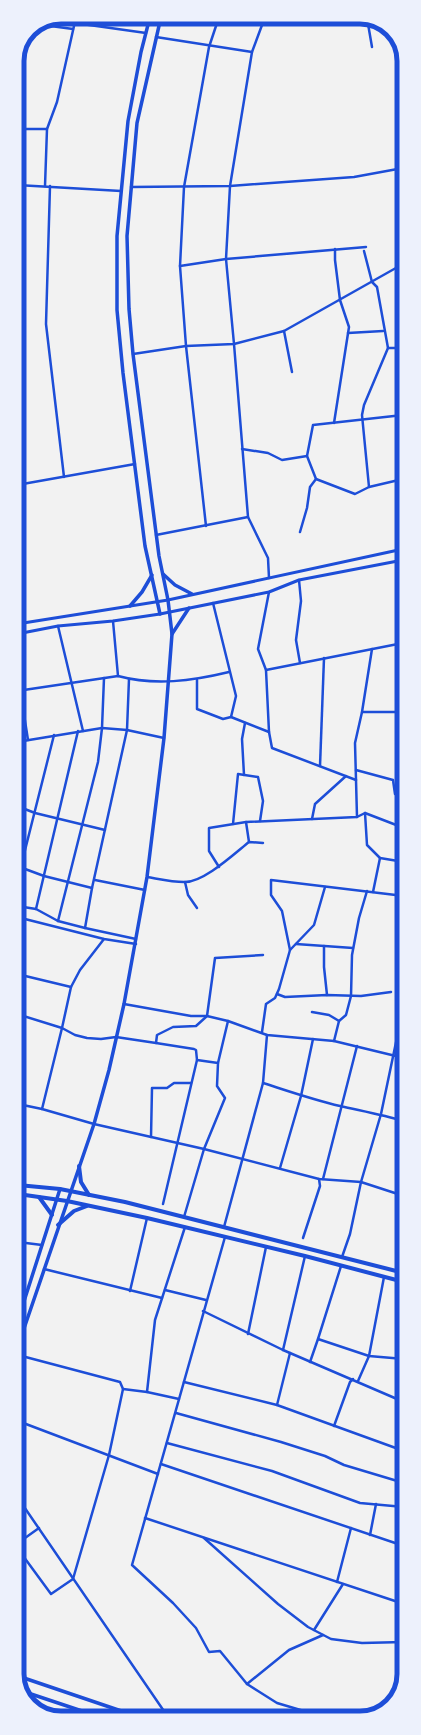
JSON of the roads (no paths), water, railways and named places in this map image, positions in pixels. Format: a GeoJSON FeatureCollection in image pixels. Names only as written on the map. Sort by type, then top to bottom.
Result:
{"type":"FeatureCollection","features":[{"type":"Feature","properties":{"kind":"highway"},"geometry":{"type":"LineString","coordinates":[[79,1166],[81,1182],[89,1195]]}},
{"type":"Feature","properties":{"kind":"highway"},"geometry":{"type":"LineString","coordinates":[[24,1186],[60,1189],[125,1202],[397,1271]]}},
{"type":"Feature","properties":{"kind":"highway"},"geometry":{"type":"LineString","coordinates":[[24,1195],[67,1201],[226,1236],[397,1280]]}},
{"type":"Feature","properties":{"kind":"highway"},"geometry":{"type":"LineString","coordinates":[[38,1197],[52,1215]]}},
{"type":"Feature","properties":{"kind":"highway"},"geometry":{"type":"LineString","coordinates":[[58,1225],[74,1211],[89,1206]]}},
{"type":"Feature","properties":{"kind":"main road"},"geometry":{"type":"LineString","coordinates":[[148,24],[128,121],[117,236],[117,310],[123,373],[145,546],[160,614]]}},
{"type":"Feature","properties":{"kind":"main road"},"geometry":{"type":"LineString","coordinates":[[24,1328],[58,1225],[94,1124],[124,1004],[147,878],[164,738],[172,634],[168,600],[158,556],[133,354],[129,309],[127,236],[137,123],[159,24]]}},
{"type":"Feature","properties":{"kind":"main road"},"geometry":{"type":"LineString","coordinates":[[163,574],[175,585],[192,594]]}},
{"type":"Feature","properties":{"kind":"main road"},"geometry":{"type":"LineString","coordinates":[[130,606],[142,592],[152,575]]}},
{"type":"Feature","properties":{"kind":"main road"},"geometry":{"type":"LineString","coordinates":[[172,634],[189,608]]}},
{"type":"Feature","properties":{"kind":"main road"},"geometry":{"type":"LineString","coordinates":[[24,1301],[60,1189]]}},
{"type":"Feature","properties":{"kind":"main road"},"geometry":{"type":"LineString","coordinates":[[25,1678],[121,1711]]}},
{"type":"Feature","properties":{"kind":"main road"},"geometry":{"type":"LineString","coordinates":[[30,1694],[83,1711]]}},
{"type":"Feature","properties":{"kind":"street"},"geometry":{"type":"LineString","coordinates":[[45,186],[47,129],[57,102],[75,24]]}},
{"type":"Feature","properties":{"kind":"street"},"geometry":{"type":"LineString","coordinates":[[82,24],[146,33]]}},
{"type":"Feature","properties":{"kind":"street"},"geometry":{"type":"LineString","coordinates":[[206,526],[186,346],[180,266],[184,187],[209,47],[217,24]]}},
{"type":"Feature","properties":{"kind":"street"},"geometry":{"type":"LineString","coordinates":[[262,24],[252,52],[230,186],[226,260],[248,517],[268,558],[269,579]]}},
{"type":"Feature","properties":{"kind":"street"},"geometry":{"type":"LineString","coordinates":[[368,25],[372,47]]}},
{"type":"Feature","properties":{"kind":"street"},"geometry":{"type":"LineString","coordinates":[[52,26],[73,29]]}},
{"type":"Feature","properties":{"kind":"street"},"geometry":{"type":"LineString","coordinates":[[156,37],[209,47],[252,52]]}},
{"type":"Feature","properties":{"kind":"street"},"geometry":{"type":"LineString","coordinates":[[24,129],[47,129]]}},
{"type":"Feature","properties":{"kind":"street"},"geometry":{"type":"LineString","coordinates":[[131,187],[230,186],[354,176],[397,169]]}},
{"type":"Feature","properties":{"kind":"street"},"geometry":{"type":"LineString","coordinates":[[24,185],[121,191]]}},
{"type":"Feature","properties":{"kind":"street"},"geometry":{"type":"LineString","coordinates":[[50,186],[46,324],[64,477]]}},
{"type":"Feature","properties":{"kind":"street"},"geometry":{"type":"LineString","coordinates":[[180,266],[226,260],[366,247]]}},
{"type":"Feature","properties":{"kind":"street"},"geometry":{"type":"LineString","coordinates":[[334,423],[349,327],[340,300],[334,260],[335,249]]}},
{"type":"Feature","properties":{"kind":"street"},"geometry":{"type":"LineString","coordinates":[[364,251],[372,282],[376,287],[388,348],[364,405],[362,415],[369,487]]}},
{"type":"Feature","properties":{"kind":"street"},"geometry":{"type":"LineString","coordinates":[[133,354],[186,346],[234,344],[284,331],[397,267]]}},
{"type":"Feature","properties":{"kind":"street"},"geometry":{"type":"LineString","coordinates":[[284,331],[292,372]]}},
{"type":"Feature","properties":{"kind":"street"},"geometry":{"type":"LineString","coordinates":[[348,333],[384,331]]}},
{"type":"Feature","properties":{"kind":"street"},"geometry":{"type":"LineString","coordinates":[[388,348],[397,348]]}},
{"type":"Feature","properties":{"kind":"street"},"geometry":{"type":"LineString","coordinates":[[397,417],[363,419],[313,426],[307,456],[316,479],[355,494],[369,487],[397,480]]}},
{"type":"Feature","properties":{"kind":"street"},"geometry":{"type":"LineString","coordinates":[[242,449],[268,453],[282,460],[307,456]]}},
{"type":"Feature","properties":{"kind":"street"},"geometry":{"type":"LineString","coordinates":[[24,484],[135,464]]}},
{"type":"Feature","properties":{"kind":"street"},"geometry":{"type":"LineString","coordinates":[[300,532],[307,508],[310,487],[316,479]]}},
{"type":"Feature","properties":{"kind":"street"},"geometry":{"type":"LineString","coordinates":[[156,535],[248,517]]}},
{"type":"Feature","properties":{"kind":"street"},"geometry":{"type":"LineString","coordinates":[[24,623],[158,602],[397,550]]}},
{"type":"Feature","properties":{"kind":"street"},"geometry":{"type":"LineString","coordinates":[[24,633],[58,626],[113,621],[160,614],[269,592],[299,580],[397,561]]}},
{"type":"Feature","properties":{"kind":"street"},"geometry":{"type":"LineString","coordinates":[[299,580],[300,601],[296,640],[300,663]]}},
{"type":"Feature","properties":{"kind":"street"},"geometry":{"type":"LineString","coordinates":[[269,592],[258,649],[266,670],[269,732],[272,748],[356,780]]}},
{"type":"Feature","properties":{"kind":"street"},"geometry":{"type":"LineString","coordinates":[[213,603],[236,696],[231,717]]}},
{"type":"Feature","properties":{"kind":"street"},"geometry":{"type":"LineString","coordinates":[[113,621],[118,676]]}},
{"type":"Feature","properties":{"kind":"street"},"geometry":{"type":"LineString","coordinates":[[58,626],[83,730]]}},
{"type":"Feature","properties":{"kind":"street"},"geometry":{"type":"LineString","coordinates":[[266,670],[397,644]]}},
{"type":"Feature","properties":{"kind":"street"},"geometry":{"type":"LineString","coordinates":[[357,817],[355,743],[362,712],[372,649]]}},
{"type":"Feature","properties":{"kind":"street"},"geometry":{"type":"LineString","coordinates":[[320,766],[324,658]]}},
{"type":"Feature","properties":{"kind":"street"},"geometry":{"type":"LineString","coordinates":[[24,690],[118,676],[129,679],[168,682],[198,680],[229,672]]}},
{"type":"Feature","properties":{"kind":"street"},"geometry":{"type":"LineString","coordinates":[[58,921],[98,762],[102,728],[104,678]]}},
{"type":"Feature","properties":{"kind":"street"},"geometry":{"type":"LineString","coordinates":[[85,928],[92,888],[127,730],[129,679]]}},
{"type":"Feature","properties":{"kind":"street"},"geometry":{"type":"LineString","coordinates":[[198,680],[197,709],[223,719],[231,717],[269,732]]}},
{"type":"Feature","properties":{"kind":"street"},"geometry":{"type":"LineString","coordinates":[[362,712],[397,712]]}},
{"type":"Feature","properties":{"kind":"street"},"geometry":{"type":"LineString","coordinates":[[24,720],[26,740],[24,747]]}},
{"type":"Feature","properties":{"kind":"street"},"geometry":{"type":"LineString","coordinates":[[244,775],[242,739],[246,723]]}},
{"type":"Feature","properties":{"kind":"street"},"geometry":{"type":"LineString","coordinates":[[26,740],[102,728],[127,730],[164,738]]}},
{"type":"Feature","properties":{"kind":"street"},"geometry":{"type":"LineString","coordinates":[[36,909],[78,731]]}},
{"type":"Feature","properties":{"kind":"street"},"geometry":{"type":"LineString","coordinates":[[24,855],[54,736]]}},
{"type":"Feature","properties":{"kind":"street"},"geometry":{"type":"LineString","coordinates":[[356,770],[393,780],[395,794]]}},
{"type":"Feature","properties":{"kind":"street"},"geometry":{"type":"LineString","coordinates":[[233,824],[238,774],[258,777],[262,801],[260,821]]}},
{"type":"Feature","properties":{"kind":"street"},"geometry":{"type":"LineString","coordinates":[[312,819],[315,804],[346,776]]}},
{"type":"Feature","properties":{"kind":"street"},"geometry":{"type":"LineString","coordinates":[[24,809],[35,813],[105,830]]}},
{"type":"Feature","properties":{"kind":"street"},"geometry":{"type":"LineString","coordinates":[[219,866],[209,851],[209,828],[246,822],[357,817],[365,813],[397,825]]}},
{"type":"Feature","properties":{"kind":"street"},"geometry":{"type":"LineString","coordinates":[[365,813],[367,845],[380,858],[397,861]]}},
{"type":"Feature","properties":{"kind":"street"},"geometry":{"type":"LineString","coordinates":[[246,822],[249,842]]}},
{"type":"Feature","properties":{"kind":"street"},"geometry":{"type":"LineString","coordinates":[[147,878],[185,882],[194,881],[219,866],[249,842],[263,843]]}},
{"type":"Feature","properties":{"kind":"street"},"geometry":{"type":"LineString","coordinates":[[373,892],[380,858]]}},
{"type":"Feature","properties":{"kind":"street"},"geometry":{"type":"LineString","coordinates":[[24,868],[44,876],[92,888]]}},
{"type":"Feature","properties":{"kind":"street"},"geometry":{"type":"LineString","coordinates":[[95,880],[144,890]]}},
{"type":"Feature","properties":{"kind":"street"},"geometry":{"type":"LineString","coordinates":[[290,950],[282,911],[271,895],[271,880],[397,895]]}},
{"type":"Feature","properties":{"kind":"street"},"geometry":{"type":"LineString","coordinates":[[185,882],[188,895],[197,908]]}},
{"type":"Feature","properties":{"kind":"street"},"geometry":{"type":"LineString","coordinates":[[262,1032],[266,1004],[275,998],[277,994],[290,950],[314,926],[325,887]]}},
{"type":"Feature","properties":{"kind":"street"},"geometry":{"type":"LineString","coordinates":[[334,1041],[339,1021],[346,1015],[351,996],[353,948],[359,918],[367,891]]}},
{"type":"Feature","properties":{"kind":"street"},"geometry":{"type":"LineString","coordinates":[[24,907],[36,909],[58,921],[136,939]]}},
{"type":"Feature","properties":{"kind":"street"},"geometry":{"type":"LineString","coordinates":[[24,919],[104,939],[136,944]]}},
{"type":"Feature","properties":{"kind":"street"},"geometry":{"type":"LineString","coordinates":[[42,1109],[71,987],[80,970],[104,939]]}},
{"type":"Feature","properties":{"kind":"street"},"geometry":{"type":"LineString","coordinates":[[295,944],[353,948]]}},
{"type":"Feature","properties":{"kind":"street"},"geometry":{"type":"LineString","coordinates":[[324,946],[324,966],[327,995]]}},
{"type":"Feature","properties":{"kind":"street"},"geometry":{"type":"LineString","coordinates":[[156,1043],[157,1035],[172,1027],[196,1026],[207,1016],[215,958],[263,954]]}},
{"type":"Feature","properties":{"kind":"street"},"geometry":{"type":"LineString","coordinates":[[24,975],[71,987]]}},
{"type":"Feature","properties":{"kind":"street"},"geometry":{"type":"LineString","coordinates":[[277,994],[285,997],[327,995],[351,996],[391,992]]}},
{"type":"Feature","properties":{"kind":"street"},"geometry":{"type":"LineString","coordinates":[[124,1004],[191,1016],[207,1016],[228,1021],[267,1035],[334,1041],[397,1056]]}},
{"type":"Feature","properties":{"kind":"street"},"geometry":{"type":"LineString","coordinates":[[312,1012],[329,1015],[339,1021]]}},
{"type":"Feature","properties":{"kind":"street"},"geometry":{"type":"LineString","coordinates":[[24,1016],[87,1038],[101,1039],[116,1037],[196,1050],[197,1060],[164,1204]]}},
{"type":"Feature","properties":{"kind":"street"},"geometry":{"type":"LineString","coordinates":[[184,1218],[204,1150],[225,1098],[217,1086],[218,1063],[228,1021]]}},
{"type":"Feature","properties":{"kind":"street"},"geometry":{"type":"LineString","coordinates":[[224,1228],[263,1083],[267,1035]]}},
{"type":"Feature","properties":{"kind":"street"},"geometry":{"type":"LineString","coordinates":[[342,1258],[350,1234],[361,1182],[381,1114],[397,1037]]}},
{"type":"Feature","properties":{"kind":"street"},"geometry":{"type":"LineString","coordinates":[[280,1168],[301,1096],[313,1039]]}},
{"type":"Feature","properties":{"kind":"street"},"geometry":{"type":"LineString","coordinates":[[323,1179],[357,1046]]}},
{"type":"Feature","properties":{"kind":"street"},"geometry":{"type":"LineString","coordinates":[[197,1060],[218,1063]]}},
{"type":"Feature","properties":{"kind":"street"},"geometry":{"type":"LineString","coordinates":[[151,1137],[152,1088],[167,1088],[174,1084],[191,1083]]}},
{"type":"Feature","properties":{"kind":"street"},"geometry":{"type":"LineString","coordinates":[[263,1083],[301,1096],[397,1119]]}},
{"type":"Feature","properties":{"kind":"street"},"geometry":{"type":"LineString","coordinates":[[24,1105],[94,1124],[280,1168],[319,1179],[361,1182],[397,1194]]}},
{"type":"Feature","properties":{"kind":"street"},"geometry":{"type":"LineString","coordinates":[[303,1238],[320,1186],[319,1179]]}},
{"type":"Feature","properties":{"kind":"street"},"geometry":{"type":"LineString","coordinates":[[130,1291],[147,1218]]}},
{"type":"Feature","properties":{"kind":"street"},"geometry":{"type":"LineString","coordinates":[[147,1392],[155,1320],[185,1227]]}},
{"type":"Feature","properties":{"kind":"street"},"geometry":{"type":"LineString","coordinates":[[226,1236],[206,1300],[176,1413],[132,1565],[173,1603],[196,1628],[209,1652],[220,1651],[247,1684],[277,1703],[304,1711]]}},
{"type":"Feature","properties":{"kind":"street"},"geometry":{"type":"LineString","coordinates":[[24,1243],[42,1245]]}},
{"type":"Feature","properties":{"kind":"street"},"geometry":{"type":"LineString","coordinates":[[248,1334],[266,1246]]}},
{"type":"Feature","properties":{"kind":"street"},"geometry":{"type":"LineString","coordinates":[[283,1350],[305,1256]]}},
{"type":"Feature","properties":{"kind":"street"},"geometry":{"type":"LineString","coordinates":[[310,1362],[341,1265]]}},
{"type":"Feature","properties":{"kind":"street"},"geometry":{"type":"LineString","coordinates":[[44,1269],[162,1298]]}},
{"type":"Feature","properties":{"kind":"street"},"geometry":{"type":"LineString","coordinates":[[358,1381],[369,1356],[384,1277]]}},
{"type":"Feature","properties":{"kind":"street"},"geometry":{"type":"LineString","coordinates":[[165,1290],[206,1300]]}},
{"type":"Feature","properties":{"kind":"street"},"geometry":{"type":"LineString","coordinates":[[203,1311],[283,1350],[397,1399]]}},
{"type":"Feature","properties":{"kind":"street"},"geometry":{"type":"LineString","coordinates":[[318,1340],[369,1356],[397,1358]]}},
{"type":"Feature","properties":{"kind":"street"},"geometry":{"type":"LineString","coordinates":[[277,1405],[290,1353]]}},
{"type":"Feature","properties":{"kind":"street"},"geometry":{"type":"LineString","coordinates":[[24,1357],[120,1382],[123,1389],[109,1455],[73,1579],[51,1594],[24,1557]]}},
{"type":"Feature","properties":{"kind":"street"},"geometry":{"type":"LineString","coordinates":[[334,1426],[350,1382],[353,1379]]}},
{"type":"Feature","properties":{"kind":"street"},"geometry":{"type":"LineString","coordinates":[[184,1382],[277,1405],[397,1448]]}},
{"type":"Feature","properties":{"kind":"street"},"geometry":{"type":"LineString","coordinates":[[123,1389],[147,1392],[179,1399]]}},
{"type":"Feature","properties":{"kind":"street"},"geometry":{"type":"LineString","coordinates":[[176,1413],[281,1442],[325,1456],[344,1465],[397,1481]]}},
{"type":"Feature","properties":{"kind":"street"},"geometry":{"type":"LineString","coordinates":[[24,1423],[158,1474]]}},
{"type":"Feature","properties":{"kind":"street"},"geometry":{"type":"LineString","coordinates":[[167,1443],[272,1471],[360,1503],[397,1506]]}},
{"type":"Feature","properties":{"kind":"street"},"geometry":{"type":"LineString","coordinates":[[160,1464],[397,1544]]}},
{"type":"Feature","properties":{"kind":"street"},"geometry":{"type":"LineString","coordinates":[[370,1535],[376,1504]]}},
{"type":"Feature","properties":{"kind":"street"},"geometry":{"type":"LineString","coordinates":[[24,1507],[163,1711]]}},
{"type":"Feature","properties":{"kind":"street"},"geometry":{"type":"LineString","coordinates":[[145,1518],[397,1602]]}},
{"type":"Feature","properties":{"kind":"street"},"geometry":{"type":"LineString","coordinates":[[24,1539],[39,1528]]}},
{"type":"Feature","properties":{"kind":"street"},"geometry":{"type":"LineString","coordinates":[[337,1582],[351,1528]]}},
{"type":"Feature","properties":{"kind":"street"},"geometry":{"type":"LineString","coordinates":[[202,1537],[278,1604],[323,1635],[331,1639],[362,1643],[397,1642]]}},
{"type":"Feature","properties":{"kind":"street"},"geometry":{"type":"LineString","coordinates":[[314,1630],[343,1584]]}},
{"type":"Feature","properties":{"kind":"street"},"geometry":{"type":"LineString","coordinates":[[247,1684],[289,1650],[323,1635]]}}]}
